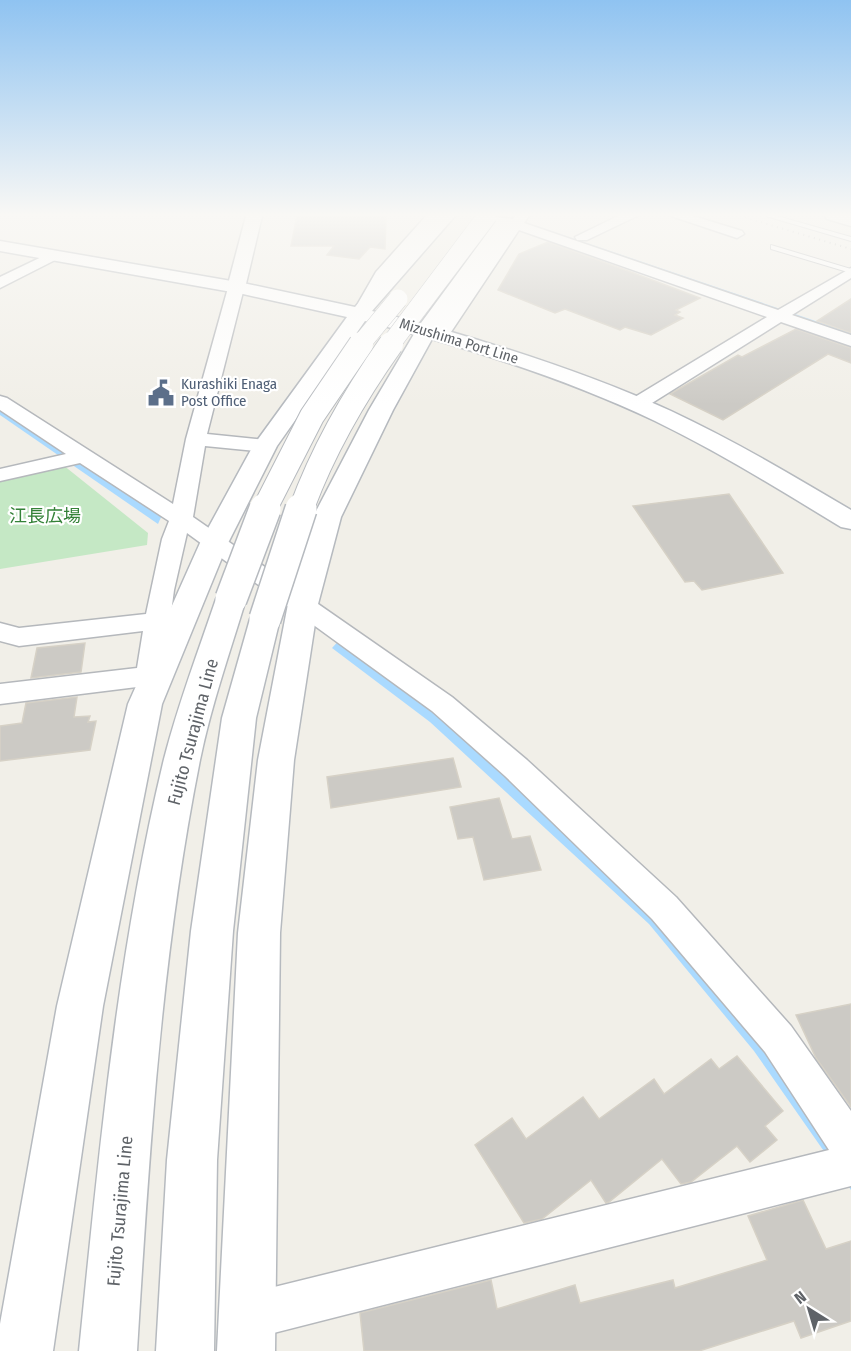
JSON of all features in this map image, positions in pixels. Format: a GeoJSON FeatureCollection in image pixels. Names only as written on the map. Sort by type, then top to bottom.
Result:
{"type":"FeatureCollection","features":[{"type":"Feature","properties":{"kind":"main road","name":"Mizushima Port Line"},"geometry":{"type":"LineString","coordinates":[[187,279],[361,312],[520,359],[638,404],[746,460],[851,521]]}},
{"type":"Feature","properties":{"kind":"main road"},"geometry":{"type":"LineString","coordinates":[[236,288],[238,279]]}},
{"type":"Feature","properties":{"kind":"main road"},"geometry":{"type":"LineString","coordinates":[[24,1351],[80,1006],[147,690],[214,543],[265,446],[361,312],[391,279]]}},
{"type":"Feature","properties":{"kind":"main road","name":"Fujito Tsurajima Line"},"geometry":{"type":"LineString","coordinates":[[108,1351],[122,1182],[149,933],[182,758],[267,607],[248,548],[297,443],[349,361],[415,279]]}},
{"type":"Feature","properties":{"kind":"main road","name":"Fujito Tsurajima Line"},"geometry":{"type":"LineString","coordinates":[[185,1351],[192,1160],[212,931],[239,718],[267,607],[299,512],[332,439],[355,397],[391,345],[452,279]]}},
{"type":"Feature","properties":{"kind":"main road"},"geometry":{"type":"LineString","coordinates":[[246,1334],[258,933],[276,760],[267,607],[327,517],[381,410],[469,279]]}},
{"type":"Feature","properties":{"kind":"street"},"geometry":{"type":"LineString","coordinates":[[361,312],[379,279]]}},
{"type":"Feature","properties":{"kind":"street"},"geometry":{"type":"LineString","coordinates":[[688,279],[785,312],[851,328]]}},
{"type":"Feature","properties":{"kind":"street"},"geometry":{"type":"LineString","coordinates":[[696,279],[785,312],[851,341]]}},
{"type":"Feature","properties":{"kind":"street"},"geometry":{"type":"LineString","coordinates":[[638,404],[839,279]]}},
{"type":"Feature","properties":{"kind":"street"},"geometry":{"type":"LineString","coordinates":[[0,694],[147,690],[162,590],[173,539],[181,519],[196,439],[236,288]]}},
{"type":"Feature","properties":{"kind":"street"},"geometry":{"type":"LineString","coordinates":[[0,402],[77,458],[181,519],[214,543],[267,607],[442,704],[516,768],[664,908],[778,1039],[846,1160],[246,1334]]}},
{"type":"Feature","properties":{"kind":"street"},"geometry":{"type":"LineString","coordinates":[[196,439],[265,446]]}},
{"type":"Feature","properties":{"kind":"street"},"geometry":{"type":"LineString","coordinates":[[0,475],[77,458]]}},
{"type":"Feature","properties":{"kind":"street"},"geometry":{"type":"LineString","coordinates":[[0,632],[19,637],[158,621]]}},
{"type":"Feature","properties":{"kind":"green space","name":"江長広場"},"geometry":{"type":"Polygon","coordinates":[[[63,465],[148,533],[147,545],[0,569],[0,480],[63,465]]]}},
{"type":"Feature","properties":{"kind":"water"},"geometry":{"type":"Polygon","coordinates":[[[685,279],[693,279],[851,333],[851,336],[685,279]]]}},
{"type":"Feature","properties":{"kind":"water"},"geometry":{"type":"Polygon","coordinates":[[[0,408],[162,515],[158,524],[0,415],[0,408]]]}},
{"type":"Feature","properties":{"kind":"water"},"geometry":{"type":"Polygon","coordinates":[[[343,636],[439,707],[660,912],[851,1157],[851,1190],[754,1051],[649,924],[430,722],[332,648],[343,636]]]}},
{"type":"Feature","properties":{"kind":"building"},"geometry":{"type":"Polygon","coordinates":[[[504,279],[650,279],[700,298],[676,310],[680,312],[675,315],[683,318],[651,335],[625,327],[620,330],[565,309],[555,313],[498,290],[504,279]]]}},
{"type":"Feature","properties":{"kind":"building"},"geometry":{"type":"Polygon","coordinates":[[[851,299],[851,333],[817,321],[851,299]]]}},
{"type":"Feature","properties":{"kind":"building"},"geometry":{"type":"Polygon","coordinates":[[[796,329],[851,348],[851,363],[828,354],[723,420],[670,394],[738,355],[742,357],[796,329]]]}},
{"type":"Feature","properties":{"kind":"building"},"geometry":{"type":"Polygon","coordinates":[[[729,494],[783,573],[702,590],[694,581],[685,582],[633,506],[729,494]]]}},
{"type":"Feature","properties":{"kind":"building"},"geometry":{"type":"Polygon","coordinates":[[[85,643],[81,672],[31,678],[37,648],[85,643]]]}},
{"type":"Feature","properties":{"kind":"building"},"geometry":{"type":"Polygon","coordinates":[[[77,697],[74,717],[90,716],[88,722],[96,721],[90,750],[0,761],[0,726],[22,723],[26,703],[77,697]]]}},
{"type":"Feature","properties":{"kind":"building"},"geometry":{"type":"Polygon","coordinates":[[[453,758],[461,787],[331,808],[327,777],[453,758]]]}},
{"type":"Feature","properties":{"kind":"building"},"geometry":{"type":"Polygon","coordinates":[[[499,798],[512,839],[530,836],[541,870],[484,880],[473,837],[458,839],[450,807],[499,798]]]}},
{"type":"Feature","properties":{"kind":"building"},"geometry":{"type":"Polygon","coordinates":[[[851,1004],[851,1107],[816,1058],[796,1015],[851,1004]]]}},
{"type":"Feature","properties":{"kind":"building"},"geometry":{"type":"Polygon","coordinates":[[[737,1056],[783,1111],[765,1126],[777,1140],[750,1162],[737,1146],[691,1182],[681,1184],[662,1159],[609,1202],[606,1203],[591,1180],[542,1219],[524,1223],[475,1145],[512,1118],[526,1139],[583,1097],[599,1119],[654,1079],[664,1094],[711,1059],[719,1069],[737,1056]]]}},
{"type":"Feature","properties":{"kind":"building"},"geometry":{"type":"Polygon","coordinates":[[[803,1200],[826,1249],[851,1241],[851,1321],[801,1338],[794,1321],[699,1351],[364,1351],[360,1313],[491,1280],[497,1309],[575,1285],[580,1303],[673,1280],[675,1288],[767,1260],[748,1216],[803,1200]]]}},
{"type":"Feature","properties":{"kind":"place","name":"Kurashiki Enaga Post Office"},"geometry":{"type":"Point","coordinates":[161,393]}}]}
